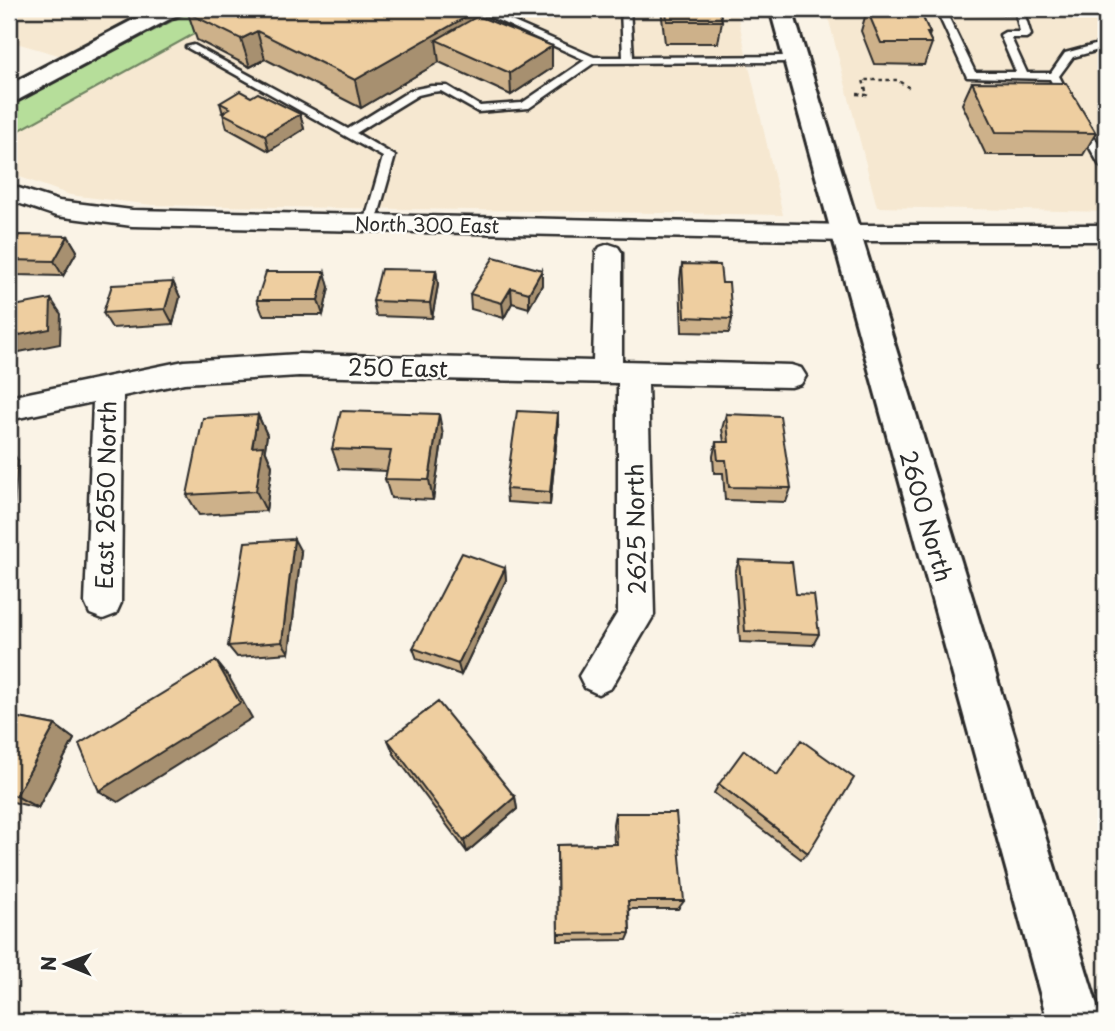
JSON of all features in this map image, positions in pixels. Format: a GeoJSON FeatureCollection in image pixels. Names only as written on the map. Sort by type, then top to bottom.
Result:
{"type":"FeatureCollection","features":[{"type":"Feature","properties":{"kind":"main road"},"geometry":{"type":"LineString","coordinates":[[9,95],[171,9]]}},
{"type":"Feature","properties":{"kind":"main road","name":"2600 North"},"geometry":{"type":"LineString","coordinates":[[781,9],[792,58],[848,233],[928,519],[1075,1022]]}},
{"type":"Feature","properties":{"kind":"street","name":"North 300 East"},"geometry":{"type":"LineString","coordinates":[[9,192],[56,208],[132,218],[848,233],[1106,233]]}},
{"type":"Feature","properties":{"kind":"street","name":"2625 North"},"geometry":{"type":"LineString","coordinates":[[598,676],[636,615],[620,371],[609,253]]}},
{"type":"Feature","properties":{"kind":"street","name":"250 East"},"geometry":{"type":"LineString","coordinates":[[9,408],[184,372],[299,365],[791,376]]}},
{"type":"Feature","properties":{"kind":"street","name":"East 2650 North"},"geometry":{"type":"LineString","coordinates":[[103,603],[108,387]]}},
{"type":"Feature","properties":{"kind":"lane"},"geometry":{"type":"LineString","coordinates":[[477,9],[592,60],[792,58]]}},
{"type":"Feature","properties":{"kind":"lane"},"geometry":{"type":"LineString","coordinates":[[626,9],[628,59]]}},
{"type":"Feature","properties":{"kind":"lane"},"geometry":{"type":"LineString","coordinates":[[1023,76],[1005,35],[1026,35],[1020,11],[940,9],[971,75],[1023,76],[1054,76]]}},
{"type":"Feature","properties":{"kind":"lane"},"geometry":{"type":"LineString","coordinates":[[1054,76],[1069,55],[1106,46]]}},
{"type":"Feature","properties":{"kind":"lane"},"geometry":{"type":"LineString","coordinates":[[191,47],[389,156],[370,223]]}},
{"type":"Feature","properties":{"kind":"lane"},"geometry":{"type":"LineString","coordinates":[[349,133],[415,92],[431,89],[443,88],[478,109],[524,106],[592,60]]}},
{"type":"Feature","properties":{"kind":"lane"},"geometry":{"type":"LineString","coordinates":[[1054,76],[1106,166]]}},
{"type":"Feature","properties":{"kind":"path"},"geometry":{"type":"LineString","coordinates":[[857,94],[867,95],[863,80],[897,80],[911,89]]}},
{"type":"Feature","properties":{"kind":"shaded area"},"geometry":{"type":"Polygon","coordinates":[[[9,9],[149,9],[62,56],[9,41],[9,9]]]}},
{"type":"Feature","properties":{"kind":"shaded area"},"geometry":{"type":"Polygon","coordinates":[[[248,9],[736,9],[783,215],[152,205],[70,195],[9,173],[9,136],[192,35],[248,9]]]}},
{"type":"Feature","properties":{"kind":"shaded area"},"geometry":{"type":"Polygon","coordinates":[[[826,9],[1106,9],[1106,212],[877,207],[826,9]]]}},
{"type":"Feature","properties":{"kind":"green space"},"geometry":{"type":"Polygon","coordinates":[[[195,9],[250,9],[192,35],[9,136],[9,105],[195,9]]]}},
{"type":"Feature","properties":{"kind":"building"},"geometry":{"type":"Polygon","coordinates":[[[196,9],[478,10],[355,80],[257,31],[241,39],[188,13],[196,9]]]}},
{"type":"Feature","properties":{"kind":"building"},"geometry":{"type":"Polygon","coordinates":[[[666,9],[719,9],[722,21],[667,21],[666,9]]]}},
{"type":"Feature","properties":{"kind":"building"},"geometry":{"type":"Polygon","coordinates":[[[919,9],[932,43],[881,43],[867,10],[919,9]]]}},
{"type":"Feature","properties":{"kind":"building"},"geometry":{"type":"Polygon","coordinates":[[[478,16],[552,46],[510,73],[436,40],[478,16]]]}},
{"type":"Feature","properties":{"kind":"building"},"geometry":{"type":"Polygon","coordinates":[[[972,82],[1066,83],[1096,133],[996,132],[972,82]]]}},
{"type":"Feature","properties":{"kind":"building"},"geometry":{"type":"Polygon","coordinates":[[[240,91],[251,97],[258,93],[300,114],[265,135],[222,113],[230,108],[220,103],[240,91]]]}},
{"type":"Feature","properties":{"kind":"building"},"geometry":{"type":"Polygon","coordinates":[[[19,235],[68,236],[54,261],[9,260],[9,252],[19,235]]]}},
{"type":"Feature","properties":{"kind":"building"},"geometry":{"type":"Polygon","coordinates":[[[494,257],[542,270],[529,293],[511,288],[502,303],[470,294],[494,257]]]}},
{"type":"Feature","properties":{"kind":"building"},"geometry":{"type":"Polygon","coordinates":[[[682,264],[720,265],[722,283],[729,283],[732,319],[685,317],[682,264]]]}},
{"type":"Feature","properties":{"kind":"building"},"geometry":{"type":"Polygon","coordinates":[[[381,269],[436,270],[430,303],[373,301],[381,269]]]}},
{"type":"Feature","properties":{"kind":"building"},"geometry":{"type":"Polygon","coordinates":[[[266,272],[325,272],[318,300],[257,300],[266,272]]]}},
{"type":"Feature","properties":{"kind":"building"},"geometry":{"type":"Polygon","coordinates":[[[173,282],[165,309],[103,313],[112,285],[173,282]]]}},
{"type":"Feature","properties":{"kind":"building"},"geometry":{"type":"Polygon","coordinates":[[[51,299],[50,329],[9,337],[9,307],[51,299]]]}},
{"type":"Feature","properties":{"kind":"building"},"geometry":{"type":"Polygon","coordinates":[[[341,411],[439,414],[429,480],[385,479],[391,451],[332,449],[341,411]]]}},
{"type":"Feature","properties":{"kind":"building"},"geometry":{"type":"Polygon","coordinates":[[[517,411],[558,413],[550,492],[506,489],[517,411]]]}},
{"type":"Feature","properties":{"kind":"building"},"geometry":{"type":"Polygon","coordinates":[[[726,414],[780,416],[791,488],[729,487],[726,460],[718,460],[716,442],[729,442],[726,414]]]}},
{"type":"Feature","properties":{"kind":"building"},"geometry":{"type":"Polygon","coordinates":[[[258,415],[252,447],[263,446],[256,491],[187,495],[203,418],[258,415]]]}},
{"type":"Feature","properties":{"kind":"building"},"geometry":{"type":"Polygon","coordinates":[[[294,539],[282,642],[228,646],[245,542],[294,539]]]}},
{"type":"Feature","properties":{"kind":"building"},"geometry":{"type":"Polygon","coordinates":[[[462,553],[505,568],[458,664],[413,648],[462,553]]]}},
{"type":"Feature","properties":{"kind":"building"},"geometry":{"type":"Polygon","coordinates":[[[739,560],[792,562],[796,594],[814,595],[819,634],[745,631],[739,560]]]}},
{"type":"Feature","properties":{"kind":"building"},"geometry":{"type":"Polygon","coordinates":[[[216,661],[240,703],[99,791],[79,744],[216,661]]]}},
{"type":"Feature","properties":{"kind":"building"},"geometry":{"type":"Polygon","coordinates":[[[438,702],[515,797],[464,841],[388,740],[438,702]]]}},
{"type":"Feature","properties":{"kind":"building"},"geometry":{"type":"Polygon","coordinates":[[[9,716],[55,725],[16,796],[9,795],[9,716]]]}},
{"type":"Feature","properties":{"kind":"building"},"geometry":{"type":"Polygon","coordinates":[[[801,740],[854,778],[808,853],[719,784],[744,750],[777,775],[801,740]]]}},
{"type":"Feature","properties":{"kind":"building"},"geometry":{"type":"Polygon","coordinates":[[[615,813],[676,813],[684,901],[628,901],[630,933],[558,934],[557,845],[617,844],[615,813]]]}},
{"type":"Feature","properties":{"kind":"building"},"geometry":{"type":"Polygon","coordinates":[[[734,1011],[787,1022],[734,1022],[734,1011]]]}}]}
